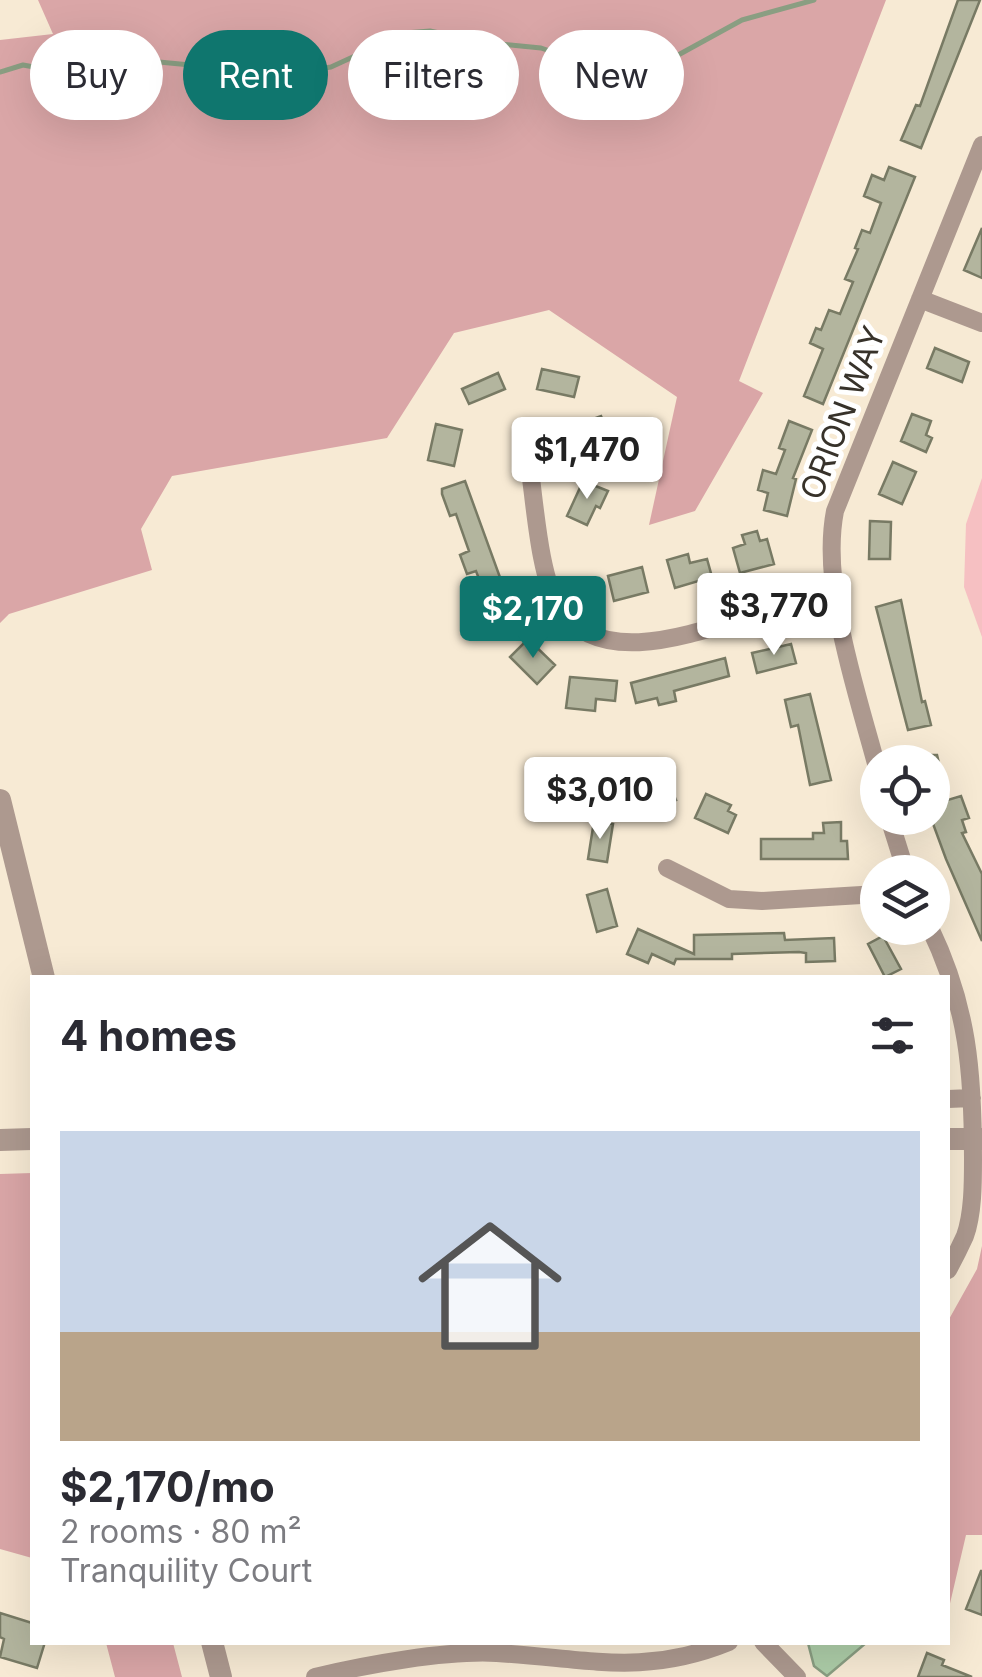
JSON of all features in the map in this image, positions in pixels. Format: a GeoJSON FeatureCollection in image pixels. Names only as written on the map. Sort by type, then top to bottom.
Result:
{"type":"FeatureCollection","features":[{"type":"Feature","properties":{"kind":"street","name":"ORION WAY"},"geometry":{"type":"LineString","coordinates":[[871,745],[829,560],[835,511],[982,145]]}},
{"type":"Feature","properties":{"kind":"street"},"geometry":{"type":"LineString","coordinates":[[920,299],[982,323]]}},
{"type":"Feature","properties":{"kind":"street"},"geometry":{"type":"LineString","coordinates":[[529,464],[547,576],[560,608],[580,628],[603,641],[650,641],[784,606],[836,599]]}},
{"type":"Feature","properties":{"kind":"street"},"geometry":{"type":"LineString","coordinates":[[0,800],[43,975]]}},
{"type":"Feature","properties":{"kind":"street"},"geometry":{"type":"LineString","coordinates":[[667,868],[729,899],[860,895]]}},
{"type":"Feature","properties":{"kind":"street"},"geometry":{"type":"LineString","coordinates":[[938,945],[950,975]]}},
{"type":"Feature","properties":{"kind":"street"},"geometry":{"type":"LineString","coordinates":[[950,976],[964,1026],[977,1139],[966,1233],[950,1266]]}},
{"type":"Feature","properties":{"kind":"street"},"geometry":{"type":"LineString","coordinates":[[950,1099],[972,1098]]}},
{"type":"Feature","properties":{"kind":"street"},"geometry":{"type":"LineString","coordinates":[[0,1140],[30,1139]]}},
{"type":"Feature","properties":{"kind":"street"},"geometry":{"type":"LineString","coordinates":[[950,1139],[977,1139]]}},
{"type":"Feature","properties":{"kind":"street"},"geometry":{"type":"LineString","coordinates":[[213,1645],[221,1677]]}},
{"type":"Feature","properties":{"kind":"street"},"geometry":{"type":"LineString","coordinates":[[314,1677],[416,1659],[496,1653],[624,1670],[661,1670],[704,1657],[724,1645]]}},
{"type":"Feature","properties":{"kind":"street"},"geometry":{"type":"LineString","coordinates":[[766,1645],[797,1677]]}},
{"type":"Feature","properties":{"kind":"shaded area"},"geometry":{"type":"Polygon","coordinates":[[[38,0],[886,0],[739,381],[763,393],[695,511],[649,525],[677,397],[549,310],[454,333],[387,438],[172,476],[141,529],[152,570],[9,614],[0,623],[0,40],[30,37],[30,120],[163,120],[163,30],[51,30],[38,0]]]}},
{"type":"Feature","properties":{"kind":"shaded area"},"geometry":{"type":"Polygon","coordinates":[[[982,478],[982,637],[964,587],[966,524],[982,478]]]}},
{"type":"Feature","properties":{"kind":"shaded area"},"geometry":{"type":"Polygon","coordinates":[[[30,1173],[30,1557],[0,1549],[0,1174],[30,1173]]]}},
{"type":"Feature","properties":{"kind":"shaded area"},"geometry":{"type":"Polygon","coordinates":[[[982,1246],[982,1535],[966,1535],[950,1603],[950,1317],[977,1269],[982,1246]]]}},
{"type":"Feature","properties":{"kind":"shaded area"},"geometry":{"type":"Polygon","coordinates":[[[107,1645],[174,1645],[182,1677],[115,1677],[107,1645]]]}},
{"type":"Feature","properties":{"kind":"shaded area"},"geometry":{"type":"Polygon","coordinates":[[[809,1645],[864,1645],[827,1676],[814,1666],[809,1645]]]}},
{"type":"Feature","properties":{"kind":"building"},"geometry":{"type":"Polygon","coordinates":[[[958,0],[980,0],[921,148],[901,140],[916,105],[920,106],[958,0]]]}},
{"type":"Feature","properties":{"kind":"building"},"geometry":{"type":"Polygon","coordinates":[[[889,167],[915,177],[823,404],[804,396],[823,349],[810,343],[816,328],[821,330],[829,310],[840,314],[853,282],[845,279],[858,249],[855,248],[862,230],[870,233],[881,203],[864,196],[872,175],[884,180],[889,167]]]}},
{"type":"Feature","properties":{"kind":"building"},"geometry":{"type":"Polygon","coordinates":[[[982,228],[982,278],[964,270],[982,228]]]}},
{"type":"Feature","properties":{"kind":"building"},"geometry":{"type":"Polygon","coordinates":[[[935,348],[969,362],[962,382],[927,368],[935,348]]]}},
{"type":"Feature","properties":{"kind":"building"},"geometry":{"type":"Polygon","coordinates":[[[542,369],[579,377],[574,397],[537,389],[542,369]]]}},
{"type":"Feature","properties":{"kind":"building"},"geometry":{"type":"Polygon","coordinates":[[[498,373],[505,389],[469,404],[462,389],[498,373]]]}},
{"type":"Feature","properties":{"kind":"building"},"geometry":{"type":"Polygon","coordinates":[[[912,414],[931,421],[926,435],[932,438],[926,452],[901,441],[912,414]]]}},
{"type":"Feature","properties":{"kind":"building"},"geometry":{"type":"Polygon","coordinates":[[[601,416],[616,452],[597,460],[582,423],[601,416]]]}},
{"type":"Feature","properties":{"kind":"building"},"geometry":{"type":"Polygon","coordinates":[[[789,421],[812,430],[793,478],[796,479],[787,516],[764,510],[768,493],[758,490],[763,470],[776,474],[785,450],[779,448],[789,421]]]}},
{"type":"Feature","properties":{"kind":"building"},"geometry":{"type":"Polygon","coordinates":[[[436,424],[462,430],[454,466],[428,460],[436,424]]]}},
{"type":"Feature","properties":{"kind":"building"},"geometry":{"type":"Polygon","coordinates":[[[893,462],[916,472],[902,504],[879,494],[893,462]]]}},
{"type":"Feature","properties":{"kind":"building"},"geometry":{"type":"Polygon","coordinates":[[[465,481],[514,616],[488,626],[478,600],[486,597],[476,571],[467,574],[460,555],[469,551],[456,514],[450,516],[442,494],[442,489],[465,481]]]}},
{"type":"Feature","properties":{"kind":"building"},"geometry":{"type":"Polygon","coordinates":[[[583,481],[608,491],[587,525],[567,516],[583,481]]]}},
{"type":"Feature","properties":{"kind":"building"},"geometry":{"type":"Polygon","coordinates":[[[870,521],[891,522],[890,559],[869,559],[870,521]]]}},
{"type":"Feature","properties":{"kind":"building"},"geometry":{"type":"Polygon","coordinates":[[[757,531],[760,541],[767,539],[774,564],[740,573],[733,548],[745,544],[742,535],[757,531]]]}},
{"type":"Feature","properties":{"kind":"building"},"geometry":{"type":"Polygon","coordinates":[[[688,554],[690,563],[707,559],[712,577],[675,588],[667,560],[688,554]]]}},
{"type":"Feature","properties":{"kind":"building"},"geometry":{"type":"Polygon","coordinates":[[[642,567],[648,592],[614,601],[608,576],[642,567]]]}},
{"type":"Feature","properties":{"kind":"building"},"geometry":{"type":"Polygon","coordinates":[[[901,600],[922,702],[925,701],[931,725],[908,730],[876,607],[901,600]]]}},
{"type":"Feature","properties":{"kind":"building"},"geometry":{"type":"Polygon","coordinates":[[[528,639],[555,665],[537,684],[510,657],[528,639]]]}},
{"type":"Feature","properties":{"kind":"building"},"geometry":{"type":"Polygon","coordinates":[[[791,644],[796,663],[757,673],[752,653],[791,644]]]}},
{"type":"Feature","properties":{"kind":"building"},"geometry":{"type":"Polygon","coordinates":[[[725,658],[729,676],[674,691],[676,701],[659,705],[657,698],[636,703],[631,683],[725,658]]]}},
{"type":"Feature","properties":{"kind":"building"},"geometry":{"type":"Polygon","coordinates":[[[570,677],[617,681],[615,701],[596,699],[595,711],[566,708],[570,677]]]}},
{"type":"Feature","properties":{"kind":"building"},"geometry":{"type":"Polygon","coordinates":[[[810,694],[831,780],[810,785],[798,725],[791,727],[785,700],[810,694]]]}},
{"type":"Feature","properties":{"kind":"building"},"geometry":{"type":"Polygon","coordinates":[[[666,776],[676,800],[636,817],[629,800],[642,794],[639,787],[666,776]]]}},
{"type":"Feature","properties":{"kind":"building"},"geometry":{"type":"Polygon","coordinates":[[[706,794],[731,805],[728,811],[736,815],[728,833],[695,818],[706,794]]]}},
{"type":"Feature","properties":{"kind":"building"},"geometry":{"type":"Polygon","coordinates":[[[961,796],[969,818],[962,820],[966,832],[962,833],[982,874],[982,941],[950,868],[950,855],[945,855],[937,835],[950,835],[950,799],[961,796]]]}},
{"type":"Feature","properties":{"kind":"building"},"geometry":{"type":"Polygon","coordinates":[[[594,821],[613,824],[607,862],[588,859],[594,821]]]}},
{"type":"Feature","properties":{"kind":"building"},"geometry":{"type":"Polygon","coordinates":[[[841,822],[841,841],[847,841],[848,859],[761,859],[761,839],[813,839],[813,833],[824,833],[823,823],[841,822]]]}},
{"type":"Feature","properties":{"kind":"building"},"geometry":{"type":"Polygon","coordinates":[[[607,889],[617,926],[597,932],[587,895],[607,889]]]}},
{"type":"Feature","properties":{"kind":"building"},"geometry":{"type":"Polygon","coordinates":[[[638,929],[694,954],[694,935],[784,933],[785,940],[834,938],[835,961],[806,962],[806,953],[799,952],[732,954],[732,959],[676,959],[674,964],[652,954],[648,963],[627,954],[638,929]]]}},
{"type":"Feature","properties":{"kind":"building"},"geometry":{"type":"Polygon","coordinates":[[[869,945],[888,945],[901,969],[884,975],[869,945]]]}},
{"type":"Feature","properties":{"kind":"building"},"geometry":{"type":"Polygon","coordinates":[[[982,1571],[982,1615],[966,1609],[982,1571]]]}},
{"type":"Feature","properties":{"kind":"building"},"geometry":{"type":"Polygon","coordinates":[[[0,1613],[30,1622],[30,1645],[44,1645],[37,1668],[0,1657],[4,1639],[0,1637],[0,1613]]]}},
{"type":"Feature","properties":{"kind":"building"},"geometry":{"type":"Polygon","coordinates":[[[927,1653],[944,1660],[942,1665],[972,1677],[918,1677],[927,1653]]]}},
{"type":"Feature","properties":{"kind":"waterway"},"geometry":{"type":"LineString","coordinates":[[0,72],[23,65],[56,71],[138,60],[285,74],[331,67],[405,33],[430,31],[481,42],[541,48],[606,70],[635,73],[742,20],[814,0]]}}]}
